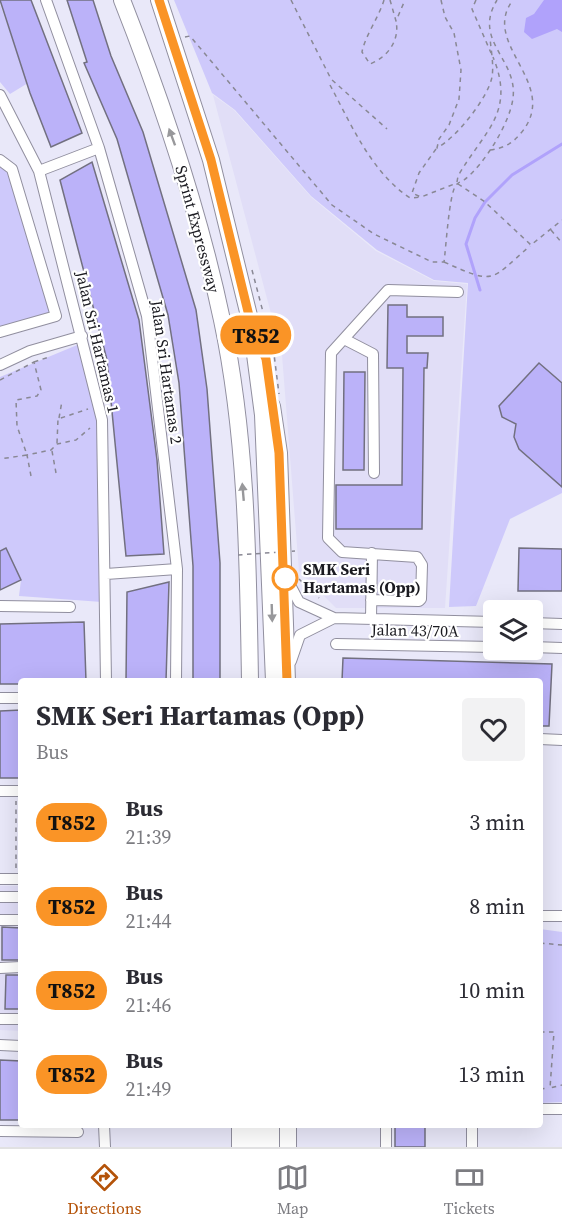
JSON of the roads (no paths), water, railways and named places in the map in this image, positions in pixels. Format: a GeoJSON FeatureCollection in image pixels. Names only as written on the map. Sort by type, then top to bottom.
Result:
{"type":"FeatureCollection","features":[{"type":"Feature","properties":{"kind":"highway","name":"Sprint Expressway"},"geometry":{"type":"LineString","coordinates":[[122,0],[189,183],[222,320],[235,394],[248,550],[250,678]]}},
{"type":"Feature","properties":{"kind":"highway","name":"Sprint Expressway"},"geometry":{"type":"LineString","coordinates":[[159,0],[211,160],[251,324],[263,415],[283,678]]}},
{"type":"Feature","properties":{"kind":"highway"},"geometry":{"type":"LineString","coordinates":[[251,324],[266,359],[279,453],[284,569],[283,678]]}},
{"type":"Feature","properties":{"kind":"highway"},"geometry":{"type":"LineString","coordinates":[[240,1128],[240,1147]]}},
{"type":"Feature","properties":{"kind":"highway"},"geometry":{"type":"LineString","coordinates":[[256,1128],[256,1147]]}},
{"type":"Feature","properties":{"kind":"highway"},"geometry":{"type":"LineString","coordinates":[[271,1128],[271,1147]]}},
{"type":"Feature","properties":{"kind":"highway"},"geometry":{"type":"LineString","coordinates":[[288,1128],[288,1147]]}},
{"type":"Feature","properties":{"kind":"street","name":"Jalan Sri Hartamas 2"},"geometry":{"type":"LineString","coordinates":[[46,0],[99,148],[147,316],[177,569],[176,678]]}},
{"type":"Feature","properties":{"kind":"street","name":"Jalan Sri Hartamas 1"},"geometry":{"type":"LineString","coordinates":[[0,95],[39,171],[102,420],[106,678]]}},
{"type":"Feature","properties":{"kind":"street"},"geometry":{"type":"LineString","coordinates":[[39,171],[99,148]]}},
{"type":"Feature","properties":{"kind":"street"},"geometry":{"type":"LineString","coordinates":[[0,160],[12,169],[56,316],[0,332]]}},
{"type":"Feature","properties":{"kind":"street"},"geometry":{"type":"LineString","coordinates":[[371,600],[419,602],[422,599],[420,560],[417,557],[342,552],[328,538],[331,353],[388,290],[458,292]]}},
{"type":"Feature","properties":{"kind":"street"},"geometry":{"type":"LineString","coordinates":[[0,365],[30,351],[82,336]]}},
{"type":"Feature","properties":{"kind":"street"},"geometry":{"type":"LineString","coordinates":[[344,339],[373,354],[374,474]]}},
{"type":"Feature","properties":{"kind":"street"},"geometry":{"type":"LineString","coordinates":[[370,619],[372,553]]}},
{"type":"Feature","properties":{"kind":"street"},"geometry":{"type":"LineString","coordinates":[[105,574],[177,569]]}},
{"type":"Feature","properties":{"kind":"street"},"geometry":{"type":"LineString","coordinates":[[284,569],[289,586],[299,602],[334,618],[483,622]]}},
{"type":"Feature","properties":{"kind":"street"},"geometry":{"type":"LineString","coordinates":[[0,606],[70,607]]}},
{"type":"Feature","properties":{"kind":"street"},"geometry":{"type":"LineString","coordinates":[[284,678],[300,635],[334,618]]}},
{"type":"Feature","properties":{"kind":"street"},"geometry":{"type":"LineString","coordinates":[[543,623],[562,624]]}},
{"type":"Feature","properties":{"kind":"street","name":"Jalan 43/70A"},"geometry":{"type":"LineString","coordinates":[[336,644],[483,647]]}},
{"type":"Feature","properties":{"kind":"street"},"geometry":{"type":"LineString","coordinates":[[543,647],[562,648]]}},
{"type":"Feature","properties":{"kind":"street"},"geometry":{"type":"LineString","coordinates":[[0,698],[18,698]]}},
{"type":"Feature","properties":{"kind":"street"},"geometry":{"type":"LineString","coordinates":[[543,739],[562,740]]}},
{"type":"Feature","properties":{"kind":"street"},"geometry":{"type":"LineString","coordinates":[[0,791],[18,795]]}},
{"type":"Feature","properties":{"kind":"street"},"geometry":{"type":"LineString","coordinates":[[18,875],[2,879],[2,897],[18,897]]}},
{"type":"Feature","properties":{"kind":"street"},"geometry":{"type":"LineString","coordinates":[[543,916],[562,916]]}},
{"type":"Feature","properties":{"kind":"street"},"geometry":{"type":"LineString","coordinates":[[0,920],[18,920]]}},
{"type":"Feature","properties":{"kind":"street"},"geometry":{"type":"LineString","coordinates":[[0,968],[18,967]]}},
{"type":"Feature","properties":{"kind":"street"},"geometry":{"type":"LineString","coordinates":[[0,1018],[18,1019]]}},
{"type":"Feature","properties":{"kind":"street"},"geometry":{"type":"LineString","coordinates":[[0,1045],[18,1046]]}},
{"type":"Feature","properties":{"kind":"street"},"geometry":{"type":"LineString","coordinates":[[543,1109],[562,1109]]}},
{"type":"Feature","properties":{"kind":"street"},"geometry":{"type":"LineString","coordinates":[[104,1128],[105,1147]]}},
{"type":"Feature","properties":{"kind":"street"},"geometry":{"type":"LineString","coordinates":[[386,1128],[386,1147]]}},
{"type":"Feature","properties":{"kind":"street"},"geometry":{"type":"LineString","coordinates":[[472,1128],[472,1147]]}},
{"type":"Feature","properties":{"kind":"street"},"geometry":{"type":"LineString","coordinates":[[0,1131],[78,1132]]}},
{"type":"Feature","properties":{"kind":"waterway"},"geometry":{"type":"LineString","coordinates":[[480,290],[466,244],[475,218],[485,202],[512,175],[562,144]]}},
{"type":"Feature","properties":{"kind":"place","name":"SMK Seri Hartamas (Opp)"},"geometry":{"type":"Point","coordinates":[285,578]}}]}
